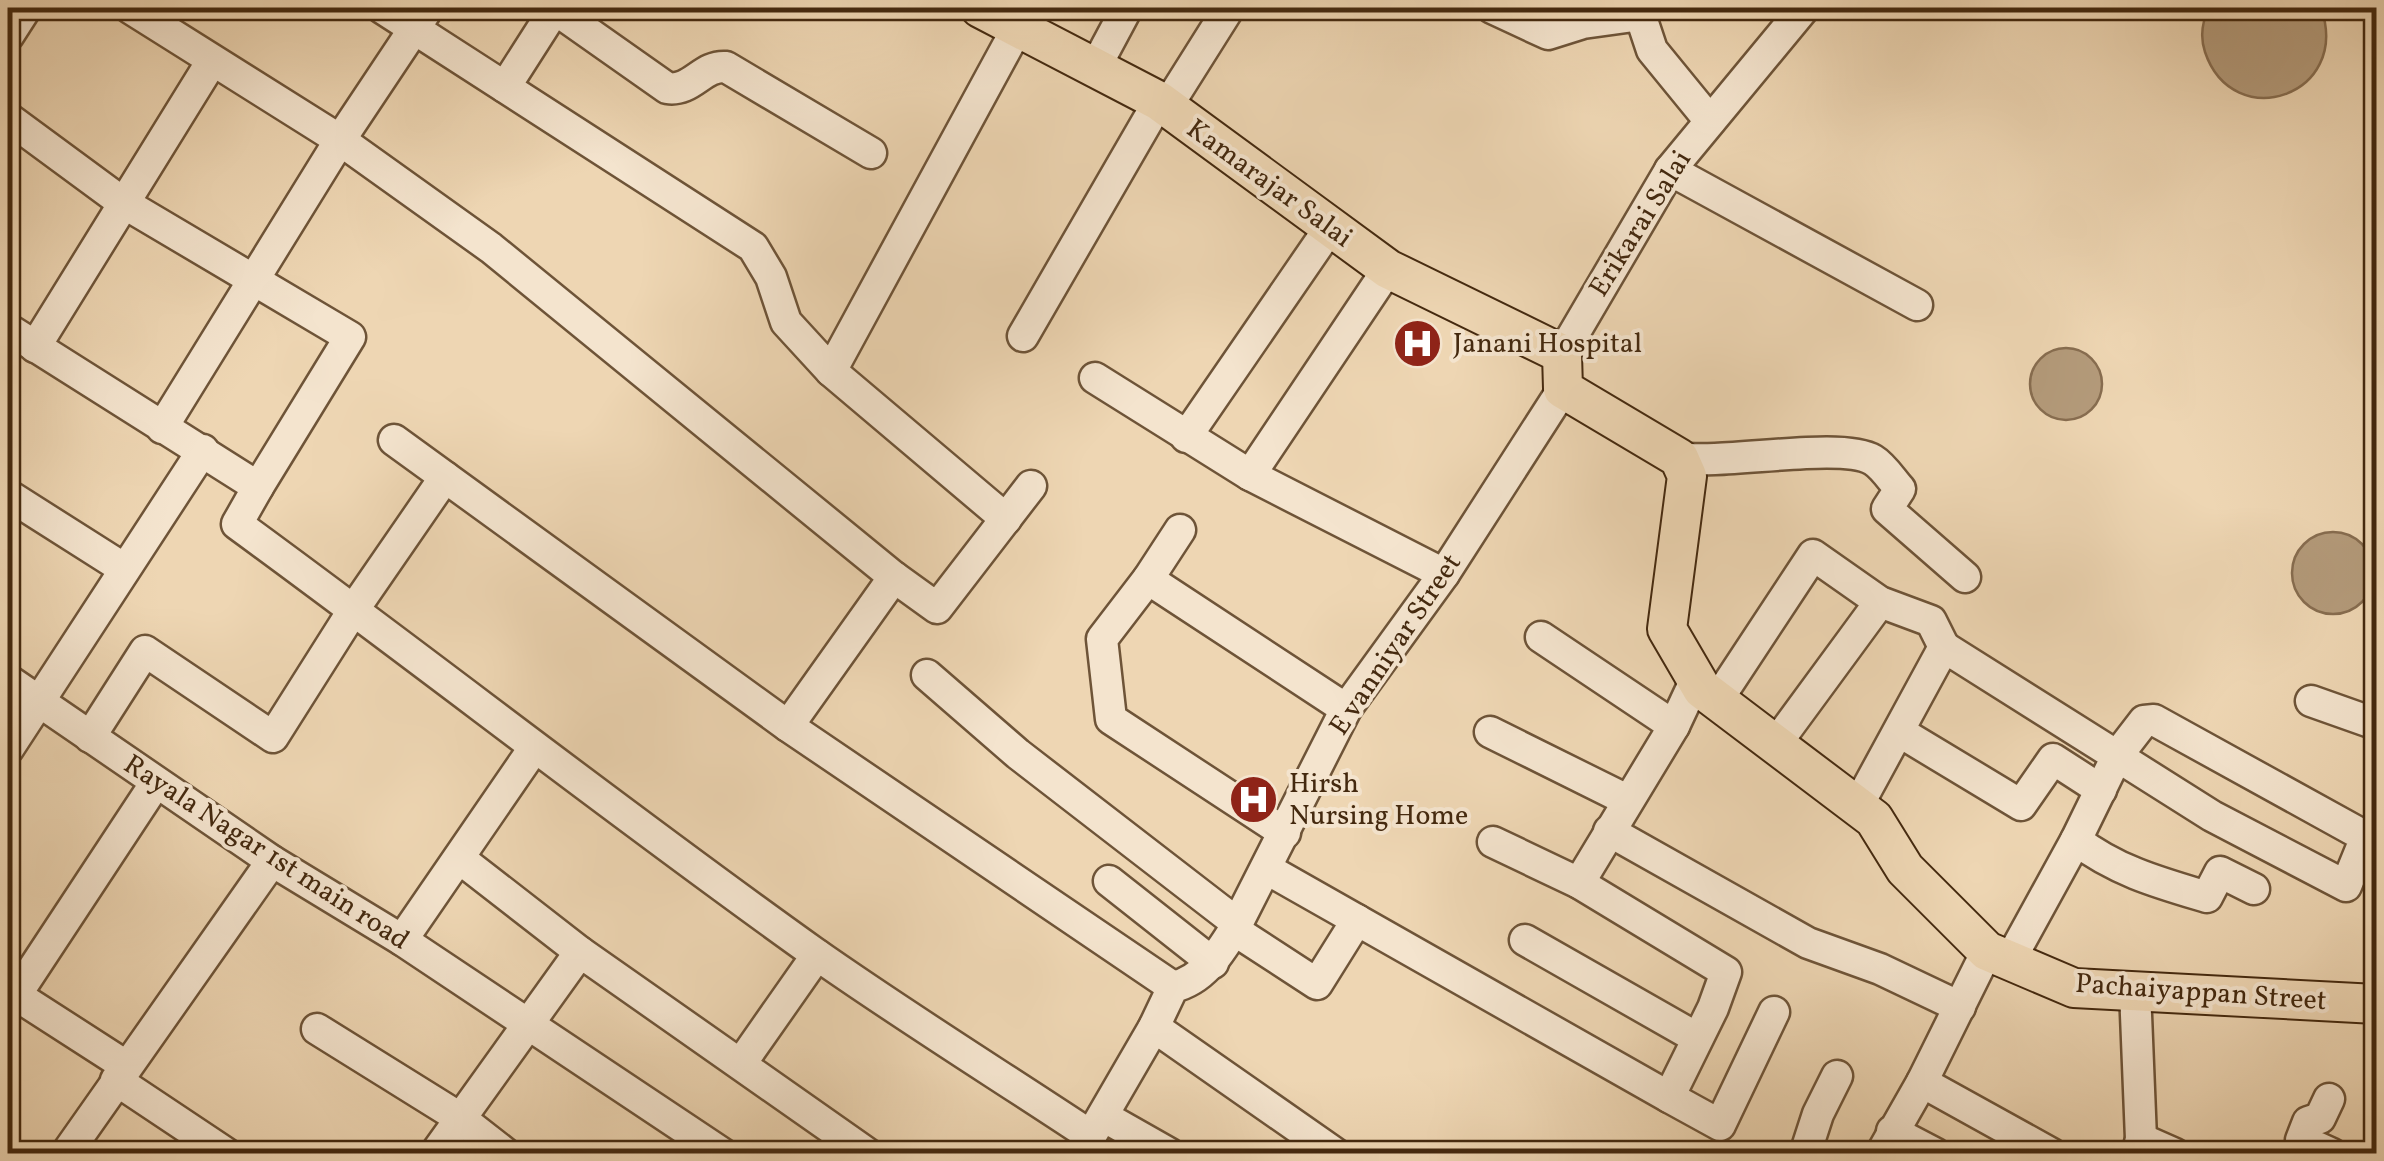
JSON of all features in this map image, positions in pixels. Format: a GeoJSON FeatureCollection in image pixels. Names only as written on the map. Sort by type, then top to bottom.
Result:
{"type":"FeatureCollection","features":[{"type":"Feature","properties":{"kind":"main road","name":"Kamarajar Salai"},"geometry":{"type":"LineString","coordinates":[[980,8],[1096,66],[1162,105],[1388,270],[1563,371],[1679,458]]}},
{"type":"Feature","properties":{"kind":"main road"},"geometry":{"type":"LineString","coordinates":[[1679,458],[1687,476],[1667,629],[1707,689]]}},
{"type":"Feature","properties":{"kind":"main road","name":"Pachaiyappan Street"},"geometry":{"type":"LineString","coordinates":[[1707,689],[1874,818],[1905,869],[1998,956],[2074,988],[2376,1004]]}},
{"type":"Feature","properties":{"kind":"street"},"geometry":{"type":"LineString","coordinates":[[8,36],[26,8]]}},
{"type":"Feature","properties":{"kind":"street"},"geometry":{"type":"LineString","coordinates":[[130,8],[340,140],[490,248],[937,608],[1031,486]]}},
{"type":"Feature","properties":{"kind":"street"},"geometry":{"type":"LineString","coordinates":[[382,8],[421,18],[505,86],[753,248],[771,276],[786,322],[831,371],[1006,519]]}},
{"type":"Feature","properties":{"kind":"street"},"geometry":{"type":"LineString","coordinates":[[1096,66],[1127,8]]}},
{"type":"Feature","properties":{"kind":"street"},"geometry":{"type":"LineString","coordinates":[[1023,336],[1162,105],[1228,8]]}},
{"type":"Feature","properties":{"kind":"street"},"geometry":{"type":"LineString","coordinates":[[1492,8],[1548,34],[1583,22],[1640,11],[1652,50],[1710,121]]}},
{"type":"Feature","properties":{"kind":"street","name":"Erikarai Salai"},"geometry":{"type":"LineString","coordinates":[[1563,371],[1670,170],[1804,8]]}},
{"type":"Feature","properties":{"kind":"street"},"geometry":{"type":"LineString","coordinates":[[505,86],[551,14],[558,12],[667,88],[678,90],[713,68],[726,67],[870,153]]}},
{"type":"Feature","properties":{"kind":"street"},"geometry":{"type":"LineString","coordinates":[[162,428],[340,140],[421,18]]}},
{"type":"Feature","properties":{"kind":"street"},"geometry":{"type":"LineString","coordinates":[[831,371],[1019,26]]}},
{"type":"Feature","properties":{"kind":"street"},"geometry":{"type":"LineString","coordinates":[[34,347],[212,61]]}},
{"type":"Feature","properties":{"kind":"street"},"geometry":{"type":"LineString","coordinates":[[13,134],[350,337],[237,524],[534,748],[817,954],[1092,1135],[1170,1154]]}},
{"type":"Feature","properties":{"kind":"street"},"geometry":{"type":"LineString","coordinates":[[1670,170],[1917,306]]}},
{"type":"Feature","properties":{"kind":"street"},"geometry":{"type":"LineString","coordinates":[[1186,437],[1330,229]]}},
{"type":"Feature","properties":{"kind":"street"},"geometry":{"type":"LineString","coordinates":[[1250,476],[1388,270]]}},
{"type":"Feature","properties":{"kind":"street"},"geometry":{"type":"LineString","coordinates":[[8,329],[258,487]]}},
{"type":"Feature","properties":{"kind":"street","name":"E vanniyar Street"},"geometry":{"type":"LineString","coordinates":[[1173,987],[1184,985],[1213,964],[1267,869],[1346,709],[1444,574],[1563,371]]}},
{"type":"Feature","properties":{"kind":"street"},"geometry":{"type":"LineString","coordinates":[[1096,378],[1250,476],[1444,574]]}},
{"type":"Feature","properties":{"kind":"street"},"geometry":{"type":"LineString","coordinates":[[394,440],[788,726],[1173,987],[1092,1135]]}},
{"type":"Feature","properties":{"kind":"street"},"geometry":{"type":"LineString","coordinates":[[8,748],[203,450]]}},
{"type":"Feature","properties":{"kind":"street"},"geometry":{"type":"LineString","coordinates":[[1679,458],[1709,461],[1838,454],[1874,460],[1900,489],[1888,509],[1964,577]]}},
{"type":"Feature","properties":{"kind":"street"},"geometry":{"type":"LineString","coordinates":[[90,737],[144,652],[274,737],[354,609],[445,477]]}},
{"type":"Feature","properties":{"kind":"street"},"geometry":{"type":"LineString","coordinates":[[8,496],[123,568]]}},
{"type":"Feature","properties":{"kind":"street"},"geometry":{"type":"LineString","coordinates":[[1180,530],[1102,639],[1111,718],[1285,833]]}},
{"type":"Feature","properties":{"kind":"street"},"geometry":{"type":"LineString","coordinates":[[1578,883],[1674,726],[1813,554],[1880,602],[1931,621],[1944,647],[2118,756],[2212,816],[2346,886],[2372,839],[2154,720],[2144,721],[2118,756],[2076,840],[1960,1007],[1887,1142],[1936,1154]]}},
{"type":"Feature","properties":{"kind":"street"},"geometry":{"type":"LineString","coordinates":[[788,726],[894,577]]}},
{"type":"Feature","properties":{"kind":"street"},"geometry":{"type":"LineString","coordinates":[[1148,579],[1346,709]]}},
{"type":"Feature","properties":{"kind":"street"},"geometry":{"type":"LineString","coordinates":[[1775,745],[1880,602]]}},
{"type":"Feature","properties":{"kind":"street"},"geometry":{"type":"LineString","coordinates":[[1540,636],[1674,726]]}},
{"type":"Feature","properties":{"kind":"street"},"geometry":{"type":"LineString","coordinates":[[1857,807],[1944,647]]}},
{"type":"Feature","properties":{"kind":"street"},"geometry":{"type":"LineString","coordinates":[[927,675],[1018,754],[1236,926],[1317,984],[1357,920]]}},
{"type":"Feature","properties":{"kind":"street","name":"Rayala Nagar 1st main road"},"geometry":{"type":"LineString","coordinates":[[8,680],[155,784],[528,1022],[723,1154]]}},
{"type":"Feature","properties":{"kind":"street"},"geometry":{"type":"LineString","coordinates":[[2312,701],[2376,724]]}},
{"type":"Feature","properties":{"kind":"street"},"geometry":{"type":"LineString","coordinates":[[1490,732],[1627,800]]}},
{"type":"Feature","properties":{"kind":"street"},"geometry":{"type":"LineString","coordinates":[[1900,732],[2021,805],[2053,759],[2101,790]]}},
{"type":"Feature","properties":{"kind":"street"},"geometry":{"type":"LineString","coordinates":[[402,940],[534,748]]}},
{"type":"Feature","properties":{"kind":"street"},"geometry":{"type":"LineString","coordinates":[[155,784],[10,998],[121,1073],[227,1154]]}},
{"type":"Feature","properties":{"kind":"street"},"geometry":{"type":"LineString","coordinates":[[1609,832],[1808,942],[1880,969],[1960,1007]]}},
{"type":"Feature","properties":{"kind":"street"},"geometry":{"type":"LineString","coordinates":[[2076,840],[2099,858],[2140,877],[2207,897],[2220,872],[2254,888]]}},
{"type":"Feature","properties":{"kind":"street"},"geometry":{"type":"LineString","coordinates":[[1493,842],[1578,883],[1724,969],[1723,986],[1669,1097]]}},
{"type":"Feature","properties":{"kind":"street"},"geometry":{"type":"LineString","coordinates":[[459,858],[580,952],[742,1062],[863,1152]]}},
{"type":"Feature","properties":{"kind":"street"},"geometry":{"type":"LineString","coordinates":[[66,1154],[272,861]]}},
{"type":"Feature","properties":{"kind":"street"},"geometry":{"type":"LineString","coordinates":[[1267,869],[1720,1125],[1774,1012]]}},
{"type":"Feature","properties":{"kind":"street"},"geometry":{"type":"LineString","coordinates":[[1108,881],[1213,964]]}},
{"type":"Feature","properties":{"kind":"street"},"geometry":{"type":"LineString","coordinates":[[1526,940],[1697,1038]]}},
{"type":"Feature","properties":{"kind":"street"},"geometry":{"type":"LineString","coordinates":[[434,1154],[580,952]]}},
{"type":"Feature","properties":{"kind":"street"},"geometry":{"type":"LineString","coordinates":[[742,1062],[817,954]]}},
{"type":"Feature","properties":{"kind":"street"},"geometry":{"type":"LineString","coordinates":[[2135,990],[2139,1146],[2175,1154]]}},
{"type":"Feature","properties":{"kind":"street"},"geometry":{"type":"LineString","coordinates":[[1154,1027],[1336,1154]]}},
{"type":"Feature","properties":{"kind":"street"},"geometry":{"type":"LineString","coordinates":[[318,1030],[460,1118],[506,1154]]}},
{"type":"Feature","properties":{"kind":"street"},"geometry":{"type":"LineString","coordinates":[[1805,1154],[1818,1114],[1837,1076]]}},
{"type":"Feature","properties":{"kind":"street"},"geometry":{"type":"LineString","coordinates":[[1922,1082],[2052,1154]]}},
{"type":"Feature","properties":{"kind":"street"},"geometry":{"type":"LineString","coordinates":[[2328,1099],[2320,1118],[2308,1122],[2301,1140],[2332,1154]]}},
{"type":"Feature","properties":{"kind":"shaded area"},"geometry":{"type":"Polygon","coordinates":[[[2209,8],[2321,8],[2326,39],[2320,64],[2305,82],[2285,94],[2262,98],[2239,93],[2219,78],[2205,52],[2202,30],[2209,8]]]}},
{"type":"Feature","properties":{"kind":"shaded area"},"geometry":{"type":"Polygon","coordinates":[[[2066,348],[2091,359],[2102,384],[2091,409],[2066,420],[2041,409],[2030,384],[2041,359],[2066,348]]]}},
{"type":"Feature","properties":{"kind":"shaded area"},"geometry":{"type":"Polygon","coordinates":[[[2333,532],[2362,544],[2374,573],[2362,602],[2333,614],[2304,602],[2292,573],[2304,544],[2333,532]]]}},
{"type":"Feature","properties":{"kind":"place","name":"Janani Hospital"},"geometry":{"type":"Point","coordinates":[1418,344]}},
{"type":"Feature","properties":{"kind":"place","name":"Hirsh Nursing Home"},"geometry":{"type":"Point","coordinates":[1254,800]}}]}
